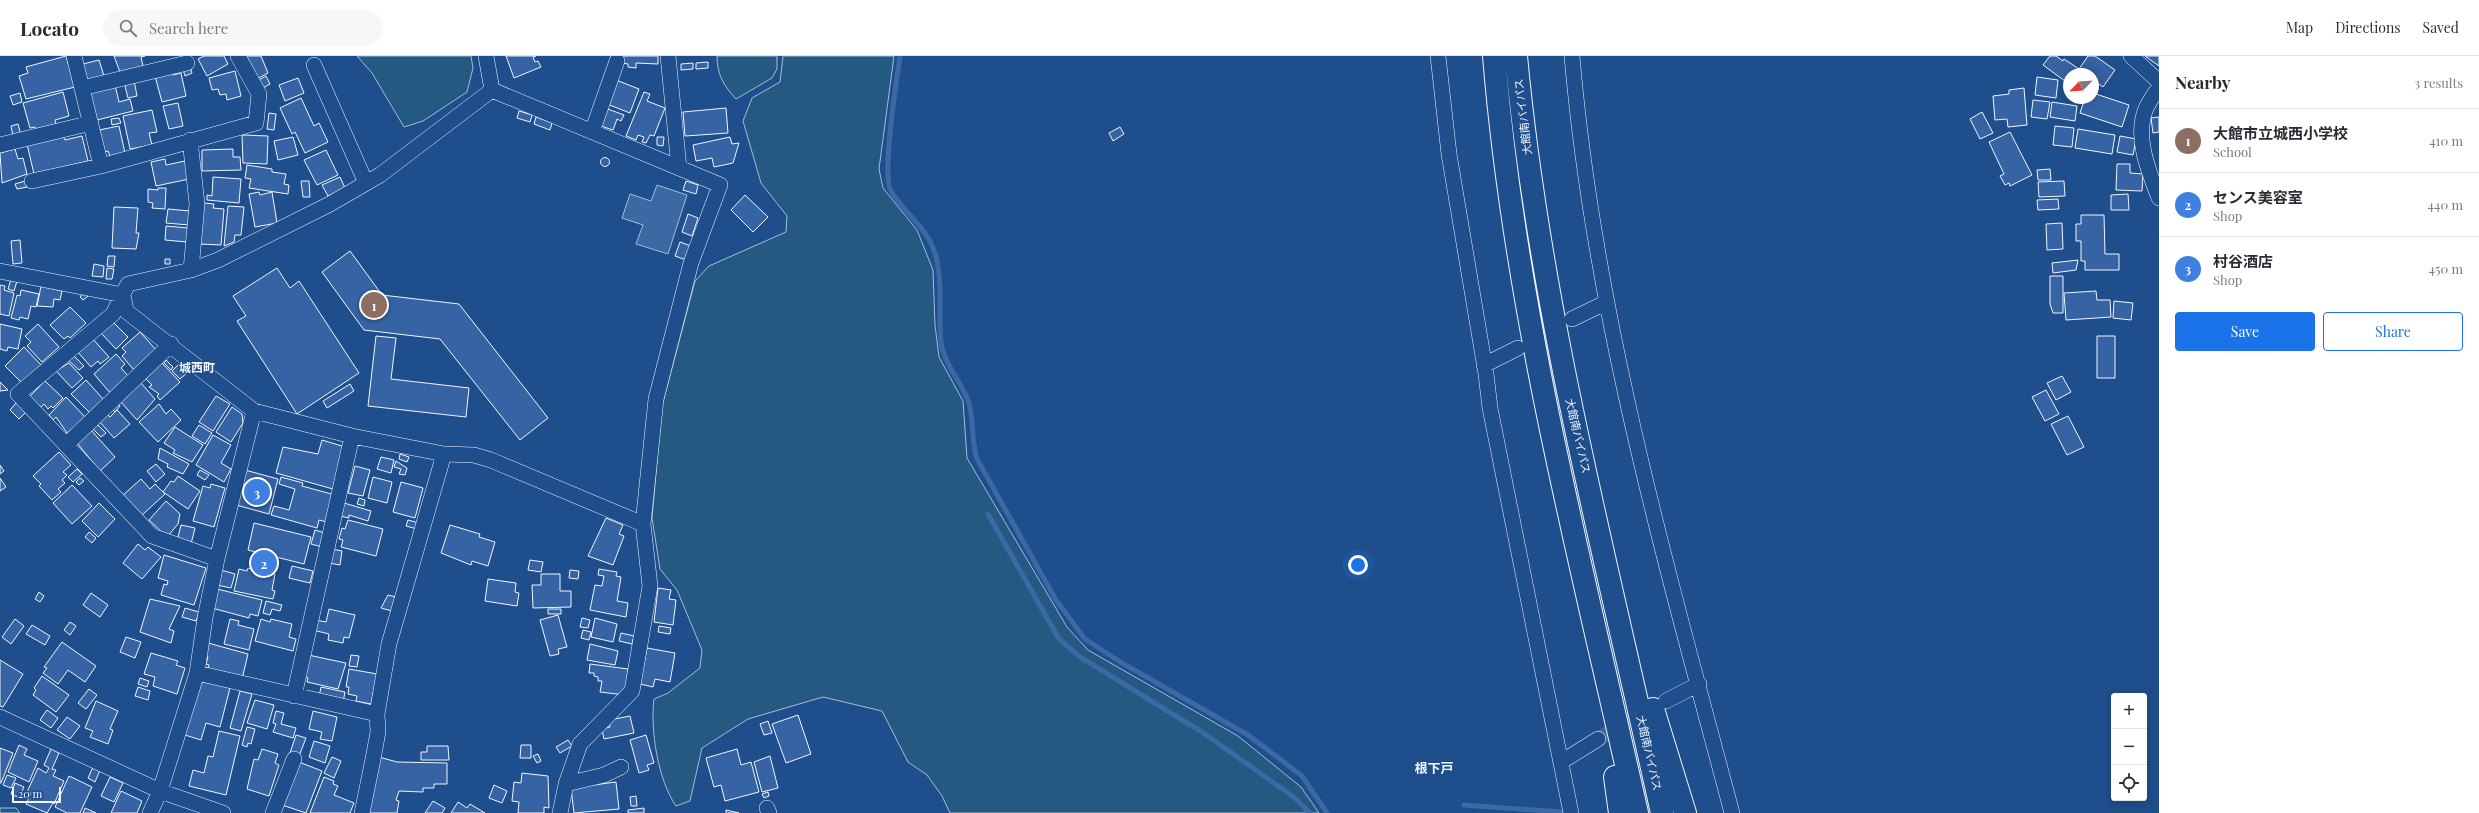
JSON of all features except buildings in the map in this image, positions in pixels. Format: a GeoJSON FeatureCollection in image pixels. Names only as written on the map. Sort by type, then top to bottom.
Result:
{"type":"FeatureCollection","features":[{"type":"Feature","properties":{"kind":"highway","name":"大館南バイパス"},"geometry":{"type":"LineString","coordinates":[[1494,56],[1509,190],[1525,292],[1560,466],[1637,813]]}},
{"type":"Feature","properties":{"kind":"highway","name":"大館南バイパス"},"geometry":{"type":"LineString","coordinates":[[1516,56],[1531,186],[1548,288],[1662,813]]}},
{"type":"Feature","properties":{"kind":"highway"},"geometry":{"type":"LineString","coordinates":[[1560,466],[1611,744],[1620,813]]}},
{"type":"Feature","properties":{"kind":"highway"},"geometry":{"type":"LineString","coordinates":[[1596,514],[1685,813]]}},
{"type":"Feature","properties":{"kind":"street"},"geometry":{"type":"LineString","coordinates":[[74,56],[101,166]]}},
{"type":"Feature","properties":{"kind":"street"},"geometry":{"type":"LineString","coordinates":[[32,181],[101,166],[190,140],[256,123],[260,94],[238,56]]}},
{"type":"Feature","properties":{"kind":"street"},"geometry":{"type":"LineString","coordinates":[[486,56],[492,90]]}},
{"type":"Feature","properties":{"kind":"street"},"geometry":{"type":"LineString","coordinates":[[668,56],[679,168]]}},
{"type":"Feature","properties":{"kind":"street"},"geometry":{"type":"LineString","coordinates":[[1438,56],[1448,154],[1490,408],[1508,505],[1571,813]]}},
{"type":"Feature","properties":{"kind":"street"},"geometry":{"type":"LineString","coordinates":[[1572,56],[1577,106],[1607,302],[1645,483],[1732,813]]}},
{"type":"Feature","properties":{"kind":"street"},"geometry":{"type":"LineString","coordinates":[[2131,56],[2159,82]]}},
{"type":"Feature","properties":{"kind":"street"},"geometry":{"type":"LineString","coordinates":[[592,132],[617,61]]}},
{"type":"Feature","properties":{"kind":"street"},"geometry":{"type":"LineString","coordinates":[[82,88],[187,63]]}},
{"type":"Feature","properties":{"kind":"street"},"geometry":{"type":"LineString","coordinates":[[314,65],[366,183]]}},
{"type":"Feature","properties":{"kind":"street"},"geometry":{"type":"LineString","coordinates":[[2159,86],[2145,111],[2142,140],[2147,168],[2159,198]]}},
{"type":"Feature","properties":{"kind":"street"},"geometry":{"type":"LineString","coordinates":[[492,90],[720,185],[691,263],[656,399],[643,524],[650,586],[632,691],[580,744],[566,784],[560,813]]}},
{"type":"Feature","properties":{"kind":"street"},"geometry":{"type":"LineString","coordinates":[[217,559],[152,536],[67,444],[18,394],[113,314],[128,284],[191,270],[218,260],[330,204],[366,183],[492,90]]}},
{"type":"Feature","properties":{"kind":"street"},"geometry":{"type":"LineString","coordinates":[[0,145],[91,123]]}},
{"type":"Feature","properties":{"kind":"street"},"geometry":{"type":"LineString","coordinates":[[190,140],[197,204],[191,270]]}},
{"type":"Feature","properties":{"kind":"street"},"geometry":{"type":"LineString","coordinates":[[0,271],[123,295]]}},
{"type":"Feature","properties":{"kind":"street"},"geometry":{"type":"LineString","coordinates":[[123,295],[126,311],[171,344],[254,411],[352,436],[444,454],[474,455],[492,460],[643,524]]}},
{"type":"Feature","properties":{"kind":"street"},"geometry":{"type":"LineString","coordinates":[[1572,319],[1607,302]]}},
{"type":"Feature","properties":{"kind":"street"},"geometry":{"type":"LineString","coordinates":[[67,444],[171,344]]}},
{"type":"Feature","properties":{"kind":"street"},"geometry":{"type":"LineString","coordinates":[[1484,365],[1518,348]]}},
{"type":"Feature","properties":{"kind":"street"},"geometry":{"type":"LineString","coordinates":[[150,813],[160,791],[197,673],[204,618],[217,559],[254,411]]}},
{"type":"Feature","properties":{"kind":"street"},"geometry":{"type":"LineString","coordinates":[[294,696],[352,436]]}},
{"type":"Feature","properties":{"kind":"street"},"geometry":{"type":"LineString","coordinates":[[362,813],[377,738],[377,714],[389,644],[444,454]]}},
{"type":"Feature","properties":{"kind":"street"},"geometry":{"type":"LineString","coordinates":[[197,673],[377,714]]}},
{"type":"Feature","properties":{"kind":"street"},"geometry":{"type":"LineString","coordinates":[[1666,701],[1699,684]]}},
{"type":"Feature","properties":{"kind":"street"},"geometry":{"type":"LineString","coordinates":[[0,717],[160,791],[223,813]]}},
{"type":"Feature","properties":{"kind":"street"},"geometry":{"type":"LineString","coordinates":[[1561,762],[1598,739]]}},
{"type":"Feature","properties":{"kind":"street"},"geometry":{"type":"LineString","coordinates":[[273,813],[294,759]]}},
{"type":"Feature","properties":{"kind":"street"},"geometry":{"type":"LineString","coordinates":[[566,784],[604,775],[621,767]]}},
{"type":"Feature","properties":{"kind":"shaded area"},"geometry":{"type":"Polygon","coordinates":[[[357,56],[471,56],[473,68],[467,92],[423,121],[404,127],[372,73],[357,56]]]}},
{"type":"Feature","properties":{"kind":"shaded area"},"geometry":{"type":"Polygon","coordinates":[[[717,56],[777,56],[777,69],[772,78],[736,99],[722,79],[718,68],[717,56]]]}},
{"type":"Feature","properties":{"kind":"shaded area"},"geometry":{"type":"Polygon","coordinates":[[[783,56],[894,56],[879,169],[883,188],[917,230],[933,270],[935,325],[939,357],[963,401],[967,458],[1067,627],[1088,650],[1238,736],[1301,787],[1319,813],[950,813],[942,796],[927,775],[908,762],[882,711],[823,697],[748,719],[702,748],[690,801],[676,806],[664,783],[654,740],[654,699],[668,693],[700,668],[702,650],[677,590],[660,569],[652,518],[662,406],[695,281],[709,266],[786,232],[787,216],[761,183],[743,121],[752,98],[780,82],[783,56]]]}},
{"type":"Feature","properties":{"kind":"shaded area"},"geometry":{"type":"Polygon","coordinates":[[[657,185],[687,195],[668,254],[636,244],[643,225],[622,218],[630,194],[651,201],[657,185]]]}},
{"type":"Feature","properties":{"kind":"shaded area"},"geometry":{"type":"Polygon","coordinates":[[[0,808],[16,808],[20,813],[0,813],[0,808]]]}},
{"type":"Feature","properties":{"kind":"waterway"},"geometry":{"type":"LineString","coordinates":[[900,56],[893,105],[889,147],[888,182],[891,191],[897,200],[924,231],[934,250],[940,281],[941,342],[949,366],[969,403],[977,459],[1056,600],[1085,639],[1122,663],[1248,735],[1302,776],[1327,813]]}},
{"type":"Feature","properties":{"kind":"waterway"},"geometry":{"type":"LineString","coordinates":[[988,514],[1059,639],[1080,657],[1205,734],[1295,798],[1310,813]]}},
{"type":"Feature","properties":{"kind":"waterway"},"geometry":{"type":"LineString","coordinates":[[1464,805],[1563,812]]}},
{"type":"Feature","properties":{"kind":"tunnel"},"geometry":{"type":"LineString","coordinates":[[1598,739],[1647,711]]}},
{"type":"Feature","properties":{"kind":"place","name":"大館市立城西小学校"},"geometry":{"type":"Point","coordinates":[374,305]}},
{"type":"Feature","properties":{"kind":"place","name":"村谷酒店"},"geometry":{"type":"Point","coordinates":[257,492]}},
{"type":"Feature","properties":{"kind":"place","name":"センス美容室"},"geometry":{"type":"Point","coordinates":[264,563]}},
{"type":"Feature","properties":{"kind":"district","name":"城西町"},"geometry":{"type":"Point","coordinates":[197,368]}},
{"type":"Feature","properties":{"kind":"district","name":"根下戸"},"geometry":{"type":"Point","coordinates":[1434,768]}}]}
